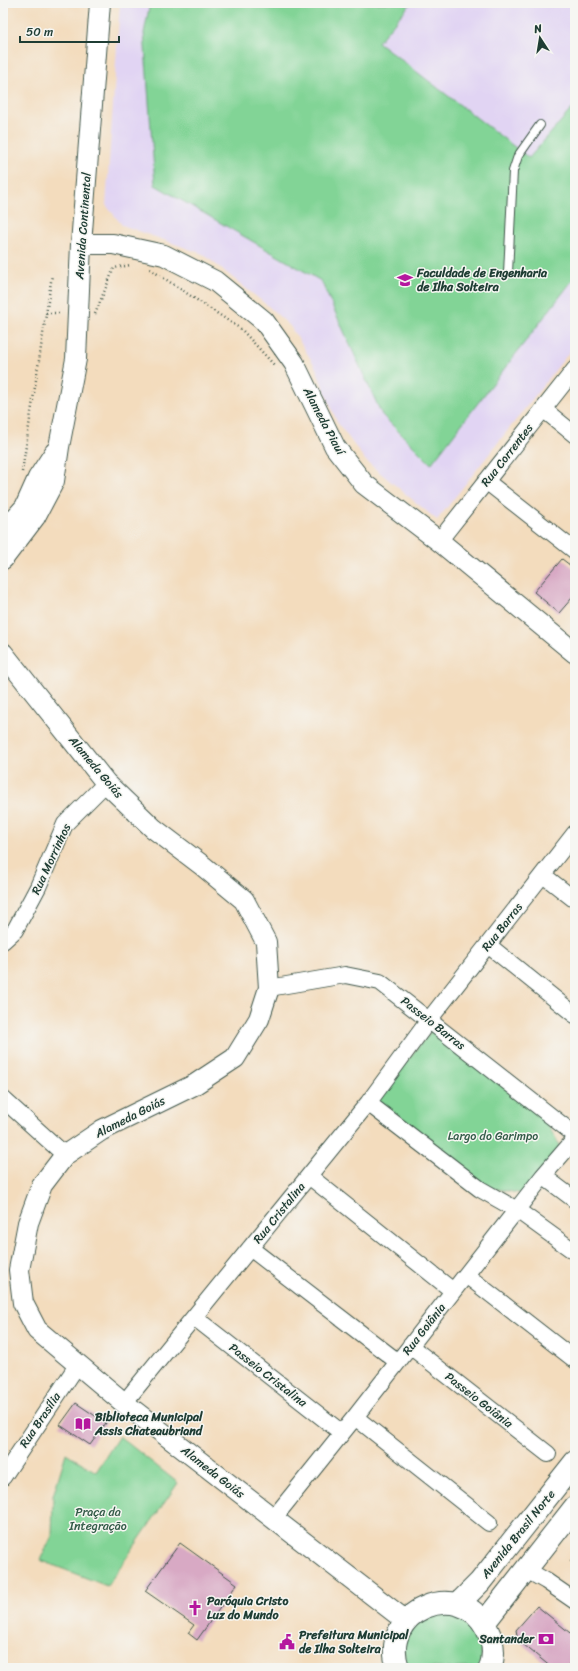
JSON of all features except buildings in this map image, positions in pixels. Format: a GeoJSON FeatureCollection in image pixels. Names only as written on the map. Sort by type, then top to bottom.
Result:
{"type":"FeatureCollection","features":[{"type":"Feature","properties":{"kind":"main road","name":"Avenida Brasil Norte"},"geometry":{"type":"LineString","coordinates":[[458,1604],[480,1582],[575,1462]]}},
{"type":"Feature","properties":{"kind":"main road"},"geometry":{"type":"LineString","coordinates":[[484,1623],[575,1506]]}},
{"type":"Feature","properties":{"kind":"main road"},"geometry":{"type":"LineString","coordinates":[[398,1668],[395,1661],[395,1647],[398,1633],[406,1621],[416,1611],[429,1605],[444,1602],[458,1604],[473,1611],[484,1623],[491,1636],[493,1651],[490,1668]]}},
{"type":"Feature","properties":{"kind":"street","name":"Avenida Continental"},"geometry":{"type":"LineString","coordinates":[[3,559],[36,517],[54,481],[58,447],[76,360],[81,244],[100,3]]}},
{"type":"Feature","properties":{"kind":"street","name":"Alameda Piauí"},"geometry":{"type":"LineString","coordinates":[[81,244],[113,244],[164,255],[215,281],[264,320],[294,363],[335,446],[364,484],[438,541],[575,653]]}},
{"type":"Feature","properties":{"kind":"street","name":"Rua Correntes"},"geometry":{"type":"LineString","coordinates":[[438,541],[575,369]]}},
{"type":"Feature","properties":{"kind":"street"},"geometry":{"type":"LineString","coordinates":[[543,409],[575,435]]}},
{"type":"Feature","properties":{"kind":"street","name":"Avenida Continental"},"geometry":{"type":"LineString","coordinates":[[3,532],[25,507],[38,478],[58,447]]}},
{"type":"Feature","properties":{"kind":"street"},"geometry":{"type":"LineString","coordinates":[[486,481],[575,551]]}},
{"type":"Feature","properties":{"kind":"street","name":"Alameda Goiás"},"geometry":{"type":"LineString","coordinates":[[3,653],[106,783],[153,828],[203,866],[244,900],[266,942],[269,988],[259,1020],[235,1058],[194,1085],[102,1130],[64,1156],[42,1185],[28,1223],[19,1270],[23,1303],[37,1330],[124,1403],[406,1621]]}},
{"type":"Feature","properties":{"kind":"street","name":"Rua Morrinhos"},"geometry":{"type":"LineString","coordinates":[[3,941],[15,930],[38,887],[65,824],[106,783]]}},
{"type":"Feature","properties":{"kind":"street","name":"Rua Barras"},"geometry":{"type":"LineString","coordinates":[[429,1020],[575,833]]}},
{"type":"Feature","properties":{"kind":"street"},"geometry":{"type":"LineString","coordinates":[[543,874],[575,900]]}},
{"type":"Feature","properties":{"kind":"street"},"geometry":{"type":"LineString","coordinates":[[488,945],[575,1015]]}},
{"type":"Feature","properties":{"kind":"street","name":"Passeio Barras"},"geometry":{"type":"LineString","coordinates":[[269,988],[345,975],[380,982],[575,1135]]}},
{"type":"Feature","properties":{"kind":"street","name":"Rua Cristalina"},"geometry":{"type":"LineString","coordinates":[[124,1403],[368,1103],[429,1020]]}},
{"type":"Feature","properties":{"kind":"street"},"geometry":{"type":"LineString","coordinates":[[3,1099],[64,1156]]}},
{"type":"Feature","properties":{"kind":"street"},"geometry":{"type":"LineString","coordinates":[[368,1103],[480,1189],[517,1210],[575,1252]]}},
{"type":"Feature","properties":{"kind":"street","name":"Rua Goiânia"},"geometry":{"type":"LineString","coordinates":[[273,1519],[355,1417],[543,1176],[572,1148]]}},
{"type":"Feature","properties":{"kind":"street"},"geometry":{"type":"LineString","coordinates":[[308,1176],[453,1291]]}},
{"type":"Feature","properties":{"kind":"street"},"geometry":{"type":"LineString","coordinates":[[543,1176],[575,1200]]}},
{"type":"Feature","properties":{"kind":"street"},"geometry":{"type":"LineString","coordinates":[[250,1248],[398,1362]]}},
{"type":"Feature","properties":{"kind":"street"},"geometry":{"type":"LineString","coordinates":[[466,1275],[575,1360]]}},
{"type":"Feature","properties":{"kind":"street","name":"Passeio Cristalina"},"geometry":{"type":"LineString","coordinates":[[194,1317],[342,1433]]}},
{"type":"Feature","properties":{"kind":"street","name":"Passeio Goiânia"},"geometry":{"type":"LineString","coordinates":[[410,1346],[548,1454]]}},
{"type":"Feature","properties":{"kind":"street","name":"Rua Brasília"},"geometry":{"type":"LineString","coordinates":[[3,1477],[78,1364]]}},
{"type":"Feature","properties":{"kind":"street"},"geometry":{"type":"LineString","coordinates":[[355,1417],[489,1523]]}},
{"type":"Feature","properties":{"kind":"street"},"geometry":{"type":"LineString","coordinates":[[525,1569],[546,1580],[575,1601]]}},
{"type":"Feature","properties":{"kind":"lane"},"geometry":{"type":"LineString","coordinates":[[508,273],[513,171],[518,156],[540,125]]}},
{"type":"Feature","properties":{"kind":"path"},"geometry":{"type":"LineString","coordinates":[[46,313],[95,314],[114,268],[134,265]]}},
{"type":"Feature","properties":{"kind":"path"},"geometry":{"type":"LineString","coordinates":[[148,268],[241,329],[280,372]]}},
{"type":"Feature","properties":{"kind":"path"},"geometry":{"type":"LineString","coordinates":[[22,473],[52,274]]}},
{"type":"Feature","properties":{"kind":"shaded area","name":"Faculdade de Engenharia de Ilha Solteira"},"geometry":{"type":"Polygon","coordinates":[[[120,3],[575,3],[575,345],[437,520],[366,461],[337,422],[315,366],[290,326],[268,306],[203,254],[122,225],[106,205],[120,3]]]}},
{"type":"Feature","properties":{"kind":"green space","name":"Faculdade de Engenharia de Ilha Solteira"},"geometry":{"type":"Polygon","coordinates":[[[150,3],[411,3],[378,42],[529,158],[575,105],[575,277],[431,464],[382,415],[321,281],[155,185],[144,33],[150,3]]]}},
{"type":"Feature","properties":{"kind":"green space","name":"Largo do Garimpo"},"geometry":{"type":"Polygon","coordinates":[[[432,1030],[543,1116],[560,1147],[523,1194],[481,1186],[374,1101],[432,1030]]]}},
{"type":"Feature","properties":{"kind":"green space","name":"Praça da Integração"},"geometry":{"type":"Polygon","coordinates":[[[119,1436],[178,1483],[107,1586],[40,1560],[52,1536],[53,1496],[66,1453],[96,1472],[119,1436]]]}},
{"type":"Feature","properties":{"kind":"green space"},"geometry":{"type":"Polygon","coordinates":[[[455,1613],[470,1623],[479,1636],[482,1650],[479,1668],[406,1668],[404,1642],[406,1636],[413,1627],[428,1614],[455,1613]]]}},
{"type":"Feature","properties":{"kind":"place","name":"Faculdade de Engenharia de Ilha Solteira"},"geometry":{"type":"Point","coordinates":[405,280]}},
{"type":"Feature","properties":{"kind":"place","name":"Biblioteca Municipal Assis Chateaubriand"},"geometry":{"type":"Point","coordinates":[83,1424]}},
{"type":"Feature","properties":{"kind":"place","name":"Paróquia Cristo Luz do Mundo"},"geometry":{"type":"Point","coordinates":[195,1608]}},
{"type":"Feature","properties":{"kind":"place","name":"Santander"},"geometry":{"type":"Point","coordinates":[546,1639]}},
{"type":"Feature","properties":{"kind":"place","name":"Prefeitura Municipal de Ilha Solteira"},"geometry":{"type":"Point","coordinates":[287,1642]}}]}
